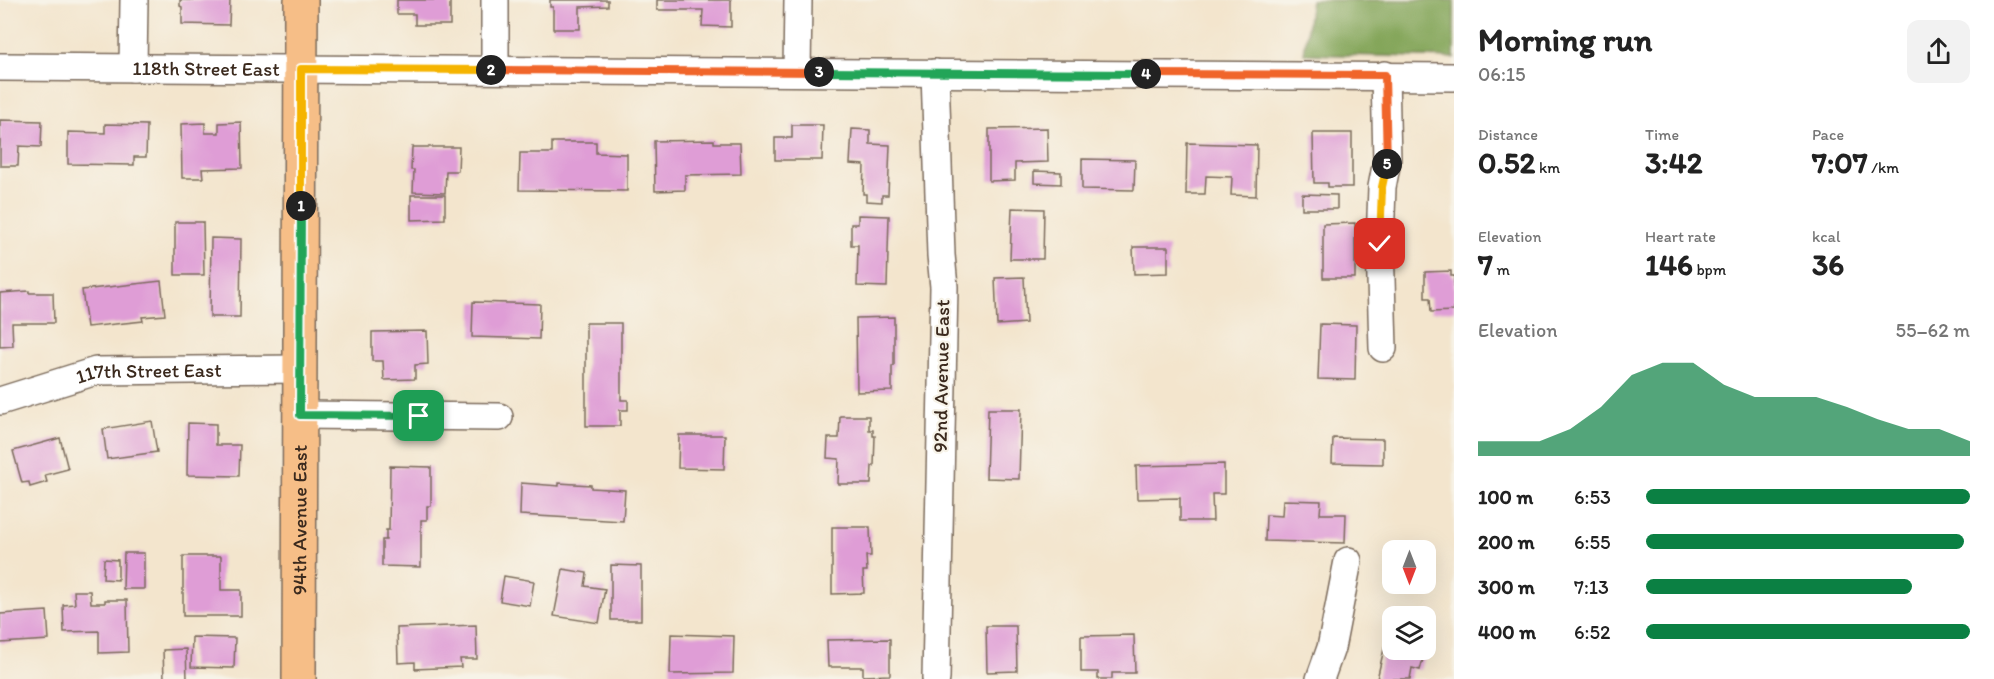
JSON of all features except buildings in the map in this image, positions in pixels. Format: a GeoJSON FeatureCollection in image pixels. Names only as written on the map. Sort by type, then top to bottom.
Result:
{"type":"FeatureCollection","features":[{"type":"Feature","properties":{"kind":"main road","name":"94th Avenue East"},"geometry":{"type":"LineString","coordinates":[[299,679],[301,0]]}},
{"type":"Feature","properties":{"kind":"street"},"geometry":{"type":"LineString","coordinates":[[133,68],[134,0]]}},
{"type":"Feature","properties":{"kind":"street"},"geometry":{"type":"LineString","coordinates":[[495,0],[495,70]]}},
{"type":"Feature","properties":{"kind":"street"},"geometry":{"type":"LineString","coordinates":[[798,0],[798,72]]}},
{"type":"Feature","properties":{"kind":"street","name":"118th Street East"},"geometry":{"type":"LineString","coordinates":[[0,67],[1454,77]]}},
{"type":"Feature","properties":{"kind":"street","name":"92nd Avenue East"},"geometry":{"type":"LineString","coordinates":[[935,73],[940,255],[944,287],[936,679]]}},
{"type":"Feature","properties":{"kind":"street"},"geometry":{"type":"LineString","coordinates":[[1383,348],[1380,244],[1382,187],[1387,161],[1385,75]]}},
{"type":"Feature","properties":{"kind":"street","name":"117th Street East"},"geometry":{"type":"LineString","coordinates":[[0,401],[96,371],[300,369]]}},
{"type":"Feature","properties":{"kind":"street"},"geometry":{"type":"LineString","coordinates":[[300,415],[499,417]]}},
{"type":"Feature","properties":{"kind":"street"},"geometry":{"type":"LineString","coordinates":[[1320,679],[1330,648],[1348,561]]}},
{"type":"Feature","properties":{"kind":"green space"},"geometry":{"type":"Polygon","coordinates":[[[1311,0],[1454,0],[1454,58],[1304,54],[1311,0]]]}},
{"type":"Feature","properties":{"kind":"route"},"geometry":{"type":"LineString","coordinates":[[419,416],[300,415],[301,69],[1385,75],[1387,161],[1382,187],[1380,244]]}}]}
